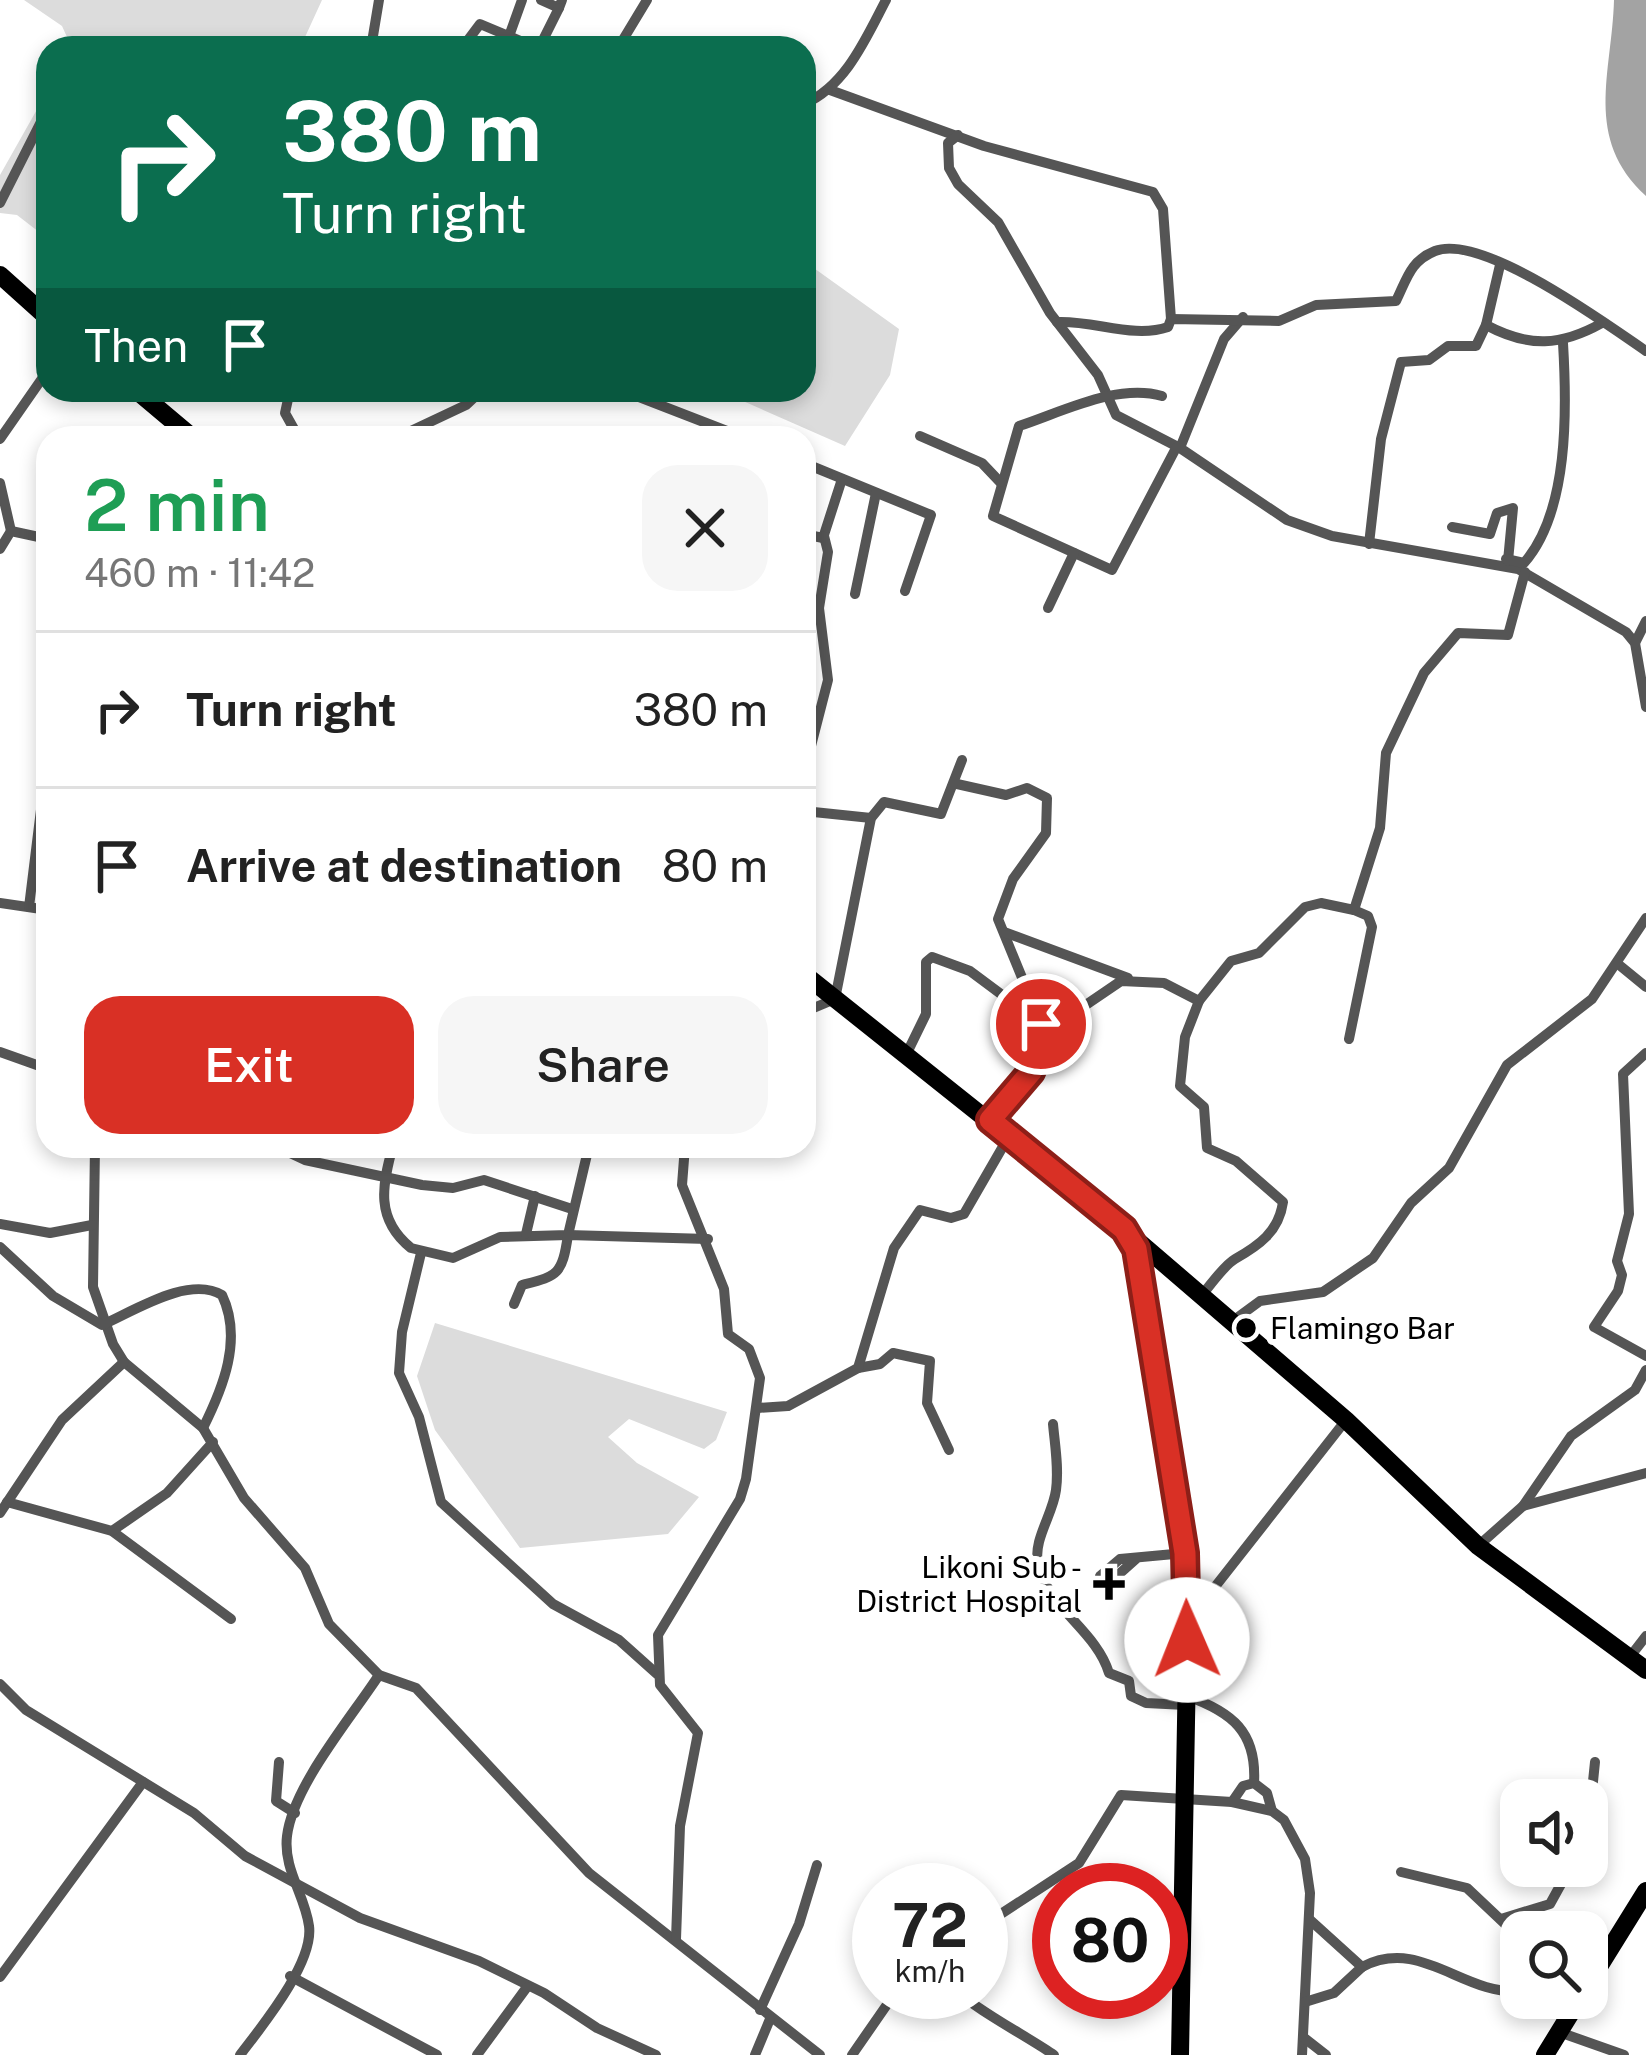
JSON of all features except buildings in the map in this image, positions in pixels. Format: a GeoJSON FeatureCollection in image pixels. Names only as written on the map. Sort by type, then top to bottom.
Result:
{"type":"FeatureCollection","features":[{"type":"Feature","properties":{"kind":"highway"},"geometry":{"type":"LineString","coordinates":[[0,275],[36,307]]}},
{"type":"Feature","properties":{"kind":"highway"},"geometry":{"type":"LineString","coordinates":[[150,402],[178,426]]}},
{"type":"Feature","properties":{"kind":"highway"},"geometry":{"type":"LineString","coordinates":[[816,983],[1124,1229],[1346,1420],[1478,1546],[1638,1664]]}},
{"type":"Feature","properties":{"kind":"highway"},"geometry":{"type":"LineString","coordinates":[[1124,1229],[1136,1249],[1146,1291],[1185,1553],[1180,2055]]}},
{"type":"Feature","properties":{"kind":"highway"},"geometry":{"type":"LineString","coordinates":[[1146,1291],[1150,1267],[1172,1270]]}},
{"type":"Feature","properties":{"kind":"highway"},"geometry":{"type":"LineString","coordinates":[[1608,1952],[1646,1891]]}},
{"type":"Feature","properties":{"kind":"highway"},"geometry":{"type":"LineString","coordinates":[[1546,2055],[1565,2019]]}},
{"type":"Feature","properties":{"kind":"street"},"geometry":{"type":"LineString","coordinates":[[373,36],[379,0]]}},
{"type":"Feature","properties":{"kind":"street"},"geometry":{"type":"LineString","coordinates":[[509,36],[522,0]]}},
{"type":"Feature","properties":{"kind":"street"},"geometry":{"type":"LineString","coordinates":[[541,0],[560,4],[544,36]]}},
{"type":"Feature","properties":{"kind":"street"},"geometry":{"type":"LineString","coordinates":[[626,36],[647,0]]}},
{"type":"Feature","properties":{"kind":"street"},"geometry":{"type":"LineString","coordinates":[[816,98],[830,90],[886,0]]}},
{"type":"Feature","properties":{"kind":"street"},"geometry":{"type":"LineString","coordinates":[[471,36],[480,24],[502,36]]}},
{"type":"Feature","properties":{"kind":"street"},"geometry":{"type":"LineString","coordinates":[[830,90],[958,135],[1153,192],[1161,203],[1166,235],[1168,327],[1150,332],[1080,320],[1057,322]]}},
{"type":"Feature","properties":{"kind":"street"},"geometry":{"type":"LineString","coordinates":[[0,203],[36,132]]}},
{"type":"Feature","properties":{"kind":"street"},"geometry":{"type":"LineString","coordinates":[[958,135],[948,143],[949,168],[998,222],[1057,322],[1091,364],[1121,419],[1178,448],[1287,520],[1369,544],[1524,563],[1552,515],[1562,429],[1563,344]]}},
{"type":"Feature","properties":{"kind":"street"},"geometry":{"type":"LineString","coordinates":[[1171,319],[1243,316],[1279,321],[1316,305],[1396,301],[1409,268],[1442,248],[1467,249],[1540,283],[1646,351]]}},
{"type":"Feature","properties":{"kind":"street"},"geometry":{"type":"LineString","coordinates":[[1369,544],[1381,439],[1401,362],[1431,359],[1448,346],[1476,346],[1486,325],[1500,265]]}},
{"type":"Feature","properties":{"kind":"street"},"geometry":{"type":"LineString","coordinates":[[1162,395],[1146,391],[1108,397],[1019,426],[994,517],[1113,569],[1178,448],[1224,339],[1243,316]]}},
{"type":"Feature","properties":{"kind":"street"},"geometry":{"type":"LineString","coordinates":[[1221,320],[1224,339]]}},
{"type":"Feature","properties":{"kind":"street"},"geometry":{"type":"LineString","coordinates":[[1486,325],[1541,344],[1563,344],[1603,323]]}},
{"type":"Feature","properties":{"kind":"street"},"geometry":{"type":"LineString","coordinates":[[0,439],[36,387]]}},
{"type":"Feature","properties":{"kind":"street"},"geometry":{"type":"LineString","coordinates":[[421,426],[469,402]]}},
{"type":"Feature","properties":{"kind":"street"},"geometry":{"type":"LineString","coordinates":[[652,402],[715,426]]}},
{"type":"Feature","properties":{"kind":"street"},"geometry":{"type":"LineString","coordinates":[[920,436],[982,463],[1000,482]]}},
{"type":"Feature","properties":{"kind":"street"},"geometry":{"type":"LineString","coordinates":[[816,468],[931,515],[904,591]]}},
{"type":"Feature","properties":{"kind":"street"},"geometry":{"type":"LineString","coordinates":[[816,726],[828,680],[819,608],[828,552],[824,536],[842,479]]}},
{"type":"Feature","properties":{"kind":"street"},"geometry":{"type":"LineString","coordinates":[[0,483],[11,531],[0,549]]}},
{"type":"Feature","properties":{"kind":"street"},"geometry":{"type":"LineString","coordinates":[[855,594],[875,494]]}},
{"type":"Feature","properties":{"kind":"street"},"geometry":{"type":"LineString","coordinates":[[1452,526],[1490,534],[1500,510],[1513,508],[1509,564]]}},
{"type":"Feature","properties":{"kind":"street"},"geometry":{"type":"LineString","coordinates":[[11,531],[36,536]]}},
{"type":"Feature","properties":{"kind":"street"},"geometry":{"type":"LineString","coordinates":[[816,536],[824,536]]}},
{"type":"Feature","properties":{"kind":"street"},"geometry":{"type":"LineString","coordinates":[[1048,608],[1074,553]]}},
{"type":"Feature","properties":{"kind":"street"},"geometry":{"type":"LineString","coordinates":[[1509,564],[1616,625],[1635,643]]}},
{"type":"Feature","properties":{"kind":"street"},"geometry":{"type":"LineString","coordinates":[[1354,910],[1380,828],[1384,757],[1415,690],[1457,633],[1508,635],[1525,572]]}},
{"type":"Feature","properties":{"kind":"street"},"geometry":{"type":"LineString","coordinates":[[1646,621],[1635,643],[1646,706]]}},
{"type":"Feature","properties":{"kind":"street"},"geometry":{"type":"LineString","coordinates":[[816,1007],[836,999],[871,818],[878,807],[892,802],[939,815],[957,784],[962,760]]}},
{"type":"Feature","properties":{"kind":"street"},"geometry":{"type":"LineString","coordinates":[[957,784],[1006,795],[1027,788],[1047,798],[1047,830],[1012,879],[1000,911],[1004,932],[1045,1027],[1031,1072],[990,1120]]}},
{"type":"Feature","properties":{"kind":"street"},"geometry":{"type":"LineString","coordinates":[[816,813],[871,818]]}},
{"type":"Feature","properties":{"kind":"street"},"geometry":{"type":"LineString","coordinates":[[29,907],[36,851]]}},
{"type":"Feature","properties":{"kind":"street"},"geometry":{"type":"LineString","coordinates":[[0,903],[36,908]]}},
{"type":"Feature","properties":{"kind":"street"},"geometry":{"type":"LineString","coordinates":[[1201,1296],[1234,1260],[1259,1247],[1281,1216],[1283,1202],[1236,1161],[1207,1148],[1204,1107],[1180,1086],[1185,1036],[1199,1001],[1232,961],[1254,957],[1305,907],[1321,903],[1354,910],[1368,916],[1372,927],[1349,1039]]}},
{"type":"Feature","properties":{"kind":"street"},"geometry":{"type":"LineString","coordinates":[[1230,1323],[1248,1306],[1307,1290],[1323,1292],[1364,1266],[1419,1194],[1449,1168],[1505,1067],[1592,999],[1646,919]]}},
{"type":"Feature","properties":{"kind":"street"},"geometry":{"type":"LineString","coordinates":[[1004,932],[1128,978],[1164,982],[1199,1001]]}},
{"type":"Feature","properties":{"kind":"street"},"geometry":{"type":"LineString","coordinates":[[906,1055],[926,1014],[926,962],[932,957],[970,971],[1045,1027]]}},
{"type":"Feature","properties":{"kind":"street"},"geometry":{"type":"LineString","coordinates":[[1618,964],[1646,987]]}},
{"type":"Feature","properties":{"kind":"street"},"geometry":{"type":"LineString","coordinates":[[1045,1027],[1128,978]]}},
{"type":"Feature","properties":{"kind":"street"},"geometry":{"type":"LineString","coordinates":[[0,1052],[36,1065]]}},
{"type":"Feature","properties":{"kind":"street"},"geometry":{"type":"LineString","coordinates":[[1646,1053],[1623,1074],[1629,1214],[1617,1261],[1622,1276],[1618,1291],[1594,1327],[1598,1334],[1646,1356]]}},
{"type":"Feature","properties":{"kind":"street"},"geometry":{"type":"LineString","coordinates":[[858,1368],[898,1239],[920,1210],[951,1218],[964,1214],[1010,1136]]}},
{"type":"Feature","properties":{"kind":"street"},"geometry":{"type":"LineString","coordinates":[[95,1158],[92,1287],[102,1325],[124,1362],[203,1428],[244,1498],[305,1568],[329,1624],[379,1675],[416,1688],[589,1873],[820,2055]]}},
{"type":"Feature","properties":{"kind":"street"},"geometry":{"type":"LineString","coordinates":[[300,1158],[454,1188],[479,1179],[572,1209]]}},
{"type":"Feature","properties":{"kind":"street"},"geometry":{"type":"LineString","coordinates":[[389,1158],[384,1176],[386,1214],[401,1240],[421,1253],[460,1258],[496,1238],[526,1234],[708,1239]]}},
{"type":"Feature","properties":{"kind":"street"},"geometry":{"type":"LineString","coordinates":[[514,1304],[522,1286],[544,1283],[556,1274],[586,1158]]}},
{"type":"Feature","properties":{"kind":"street"},"geometry":{"type":"LineString","coordinates":[[657,1673],[660,1626],[740,1499],[757,1408],[758,1366],[749,1349],[728,1334],[728,1306],[708,1239],[682,1185],[685,1158]]}},
{"type":"Feature","properties":{"kind":"street"},"geometry":{"type":"LineString","coordinates":[[526,1234],[535,1196]]}},
{"type":"Feature","properties":{"kind":"street"},"geometry":{"type":"LineString","coordinates":[[0,1225],[50,1233],[92,1225]]}},
{"type":"Feature","properties":{"kind":"street"},"geometry":{"type":"LineString","coordinates":[[0,1247],[53,1296],[102,1325]]}},
{"type":"Feature","properties":{"kind":"street"},"geometry":{"type":"LineString","coordinates":[[421,1253],[402,1332],[399,1373],[419,1417],[441,1502],[553,1604],[619,1640],[657,1673],[673,1706],[698,1733],[680,1826],[676,1939]]}},
{"type":"Feature","properties":{"kind":"street"},"geometry":{"type":"LineString","coordinates":[[102,1325],[173,1294],[212,1289],[222,1295],[230,1346],[226,1376],[203,1428]]}},
{"type":"Feature","properties":{"kind":"street"},"geometry":{"type":"LineString","coordinates":[[757,1408],[788,1406],[893,1354],[930,1360],[927,1403],[949,1450]]}},
{"type":"Feature","properties":{"kind":"street"},"geometry":{"type":"LineString","coordinates":[[124,1362],[62,1420],[4,1507],[112,1531],[231,1619]]}},
{"type":"Feature","properties":{"kind":"street"},"geometry":{"type":"LineString","coordinates":[[1478,1546],[1523,1506],[1565,1442],[1635,1390],[1646,1370]]}},
{"type":"Feature","properties":{"kind":"street"},"geometry":{"type":"LineString","coordinates":[[1188,1611],[1208,1597],[1346,1420]]}},
{"type":"Feature","properties":{"kind":"street"},"geometry":{"type":"LineString","coordinates":[[1053,1424],[1057,1485],[1038,1548],[1040,1571],[1062,1607],[1100,1646],[1109,1673],[1129,1681],[1131,1696],[1146,1703],[1186,1700],[1215,1706],[1238,1724],[1255,1753],[1254,1783]]}},
{"type":"Feature","properties":{"kind":"street"},"geometry":{"type":"LineString","coordinates":[[112,1531],[167,1493],[213,1442]]}},
{"type":"Feature","properties":{"kind":"street"},"geometry":{"type":"LineString","coordinates":[[1523,1506],[1646,1472]]}},
{"type":"Feature","properties":{"kind":"street"},"geometry":{"type":"LineString","coordinates":[[1137,1558],[1185,1553]]}},
{"type":"Feature","properties":{"kind":"street"},"geometry":{"type":"LineString","coordinates":[[1638,1664],[1646,1636]]}},
{"type":"Feature","properties":{"kind":"street"},"geometry":{"type":"LineString","coordinates":[[240,2055],[287,1992],[309,1935],[286,1840],[295,1813],[379,1675]]}},
{"type":"Feature","properties":{"kind":"street"},"geometry":{"type":"LineString","coordinates":[[2,1692],[194,1813],[245,1856],[360,1918],[450,1947],[656,2055]]}},
{"type":"Feature","properties":{"kind":"street"},"geometry":{"type":"LineString","coordinates":[[279,1762],[276,1801],[295,1813]]}},
{"type":"Feature","properties":{"kind":"street"},"geometry":{"type":"LineString","coordinates":[[1593,1779],[1595,1762]]}},
{"type":"Feature","properties":{"kind":"street"},"geometry":{"type":"LineString","coordinates":[[0,1977],[142,1782]]}},
{"type":"Feature","properties":{"kind":"street"},"geometry":{"type":"LineString","coordinates":[[1232,1802],[1243,1786],[1254,1783]]}},
{"type":"Feature","properties":{"kind":"street"},"geometry":{"type":"LineString","coordinates":[[1254,1783],[1267,1793],[1272,1811],[1292,1832],[1304,1858],[1309,1919],[1302,2055]]}},
{"type":"Feature","properties":{"kind":"street"},"geometry":{"type":"LineString","coordinates":[[1008,1909],[1079,1863],[1121,1796],[1232,1802],[1272,1811]]}},
{"type":"Feature","properties":{"kind":"street"},"geometry":{"type":"LineString","coordinates":[[755,2055],[817,1865]]}},
{"type":"Feature","properties":{"kind":"street"},"geometry":{"type":"LineString","coordinates":[[1401,1872],[1467,1888],[1500,1918]]}},
{"type":"Feature","properties":{"kind":"street"},"geometry":{"type":"LineString","coordinates":[[1527,1911],[1550,1904],[1559,1887]]}},
{"type":"Feature","properties":{"kind":"street"},"geometry":{"type":"LineString","coordinates":[[1309,1919],[1362,1967]]}},
{"type":"Feature","properties":{"kind":"street"},"geometry":{"type":"LineString","coordinates":[[1305,2002],[1334,1993],[1375,1960],[1414,1958],[1500,1992]]}},
{"type":"Feature","properties":{"kind":"street"},"geometry":{"type":"LineString","coordinates":[[290,1976],[437,2055]]}},
{"type":"Feature","properties":{"kind":"street"},"geometry":{"type":"LineString","coordinates":[[477,2055],[527,1988]]}},
{"type":"Feature","properties":{"kind":"street"},"geometry":{"type":"LineString","coordinates":[[852,2055],[877,2019]]}},
{"type":"Feature","properties":{"kind":"street"},"geometry":{"type":"LineString","coordinates":[[1003,2019],[1051,2054]]}},
{"type":"Feature","properties":{"kind":"street"},"geometry":{"type":"LineString","coordinates":[[1559,2032],[1624,2055]]}},
{"type":"Feature","properties":{"kind":"street"},"geometry":{"type":"LineString","coordinates":[[1303,2037],[1327,2055]]}},
{"type":"Feature","properties":{"kind":"shaded area"},"geometry":{"type":"Polygon","coordinates":[[[24,0],[322,0],[306,36],[67,36],[62,26],[24,0]]]}},
{"type":"Feature","properties":{"kind":"shaded area"},"geometry":{"type":"Polygon","coordinates":[[[1614,0],[1646,0],[1646,196],[1626,174],[1608,128],[1614,0]]]}},
{"type":"Feature","properties":{"kind":"shaded area"},"geometry":{"type":"Polygon","coordinates":[[[36,111],[36,230],[17,215],[0,213],[0,175],[36,111]]]}},
{"type":"Feature","properties":{"kind":"shaded area"},"geometry":{"type":"Polygon","coordinates":[[[816,270],[899,329],[890,375],[845,446],[816,433],[816,426],[800,426],[745,402],[816,402],[816,270]]]}},
{"type":"Feature","properties":{"kind":"shaded area"},"geometry":{"type":"Polygon","coordinates":[[[435,1323],[727,1412],[716,1440],[704,1449],[629,1419],[608,1437],[637,1463],[699,1497],[668,1534],[520,1548],[435,1430],[417,1376],[435,1323]]]}},
{"type":"Feature","properties":{"kind":"place","name":"Flamingo Bar"},"geometry":{"type":"Point","coordinates":[1246,1328]}},
{"type":"Feature","properties":{"kind":"place","name":"Likoni Sub - District Hospital"},"geometry":{"type":"Point","coordinates":[1109,1584]}},
{"type":"Feature","properties":{"kind":"route"},"geometry":{"type":"LineString","coordinates":[[1041,1024],[1049,1030],[1036,1064],[990,1120],[1124,1229],[1136,1249],[1185,1553],[1187,1640]]}}]}
